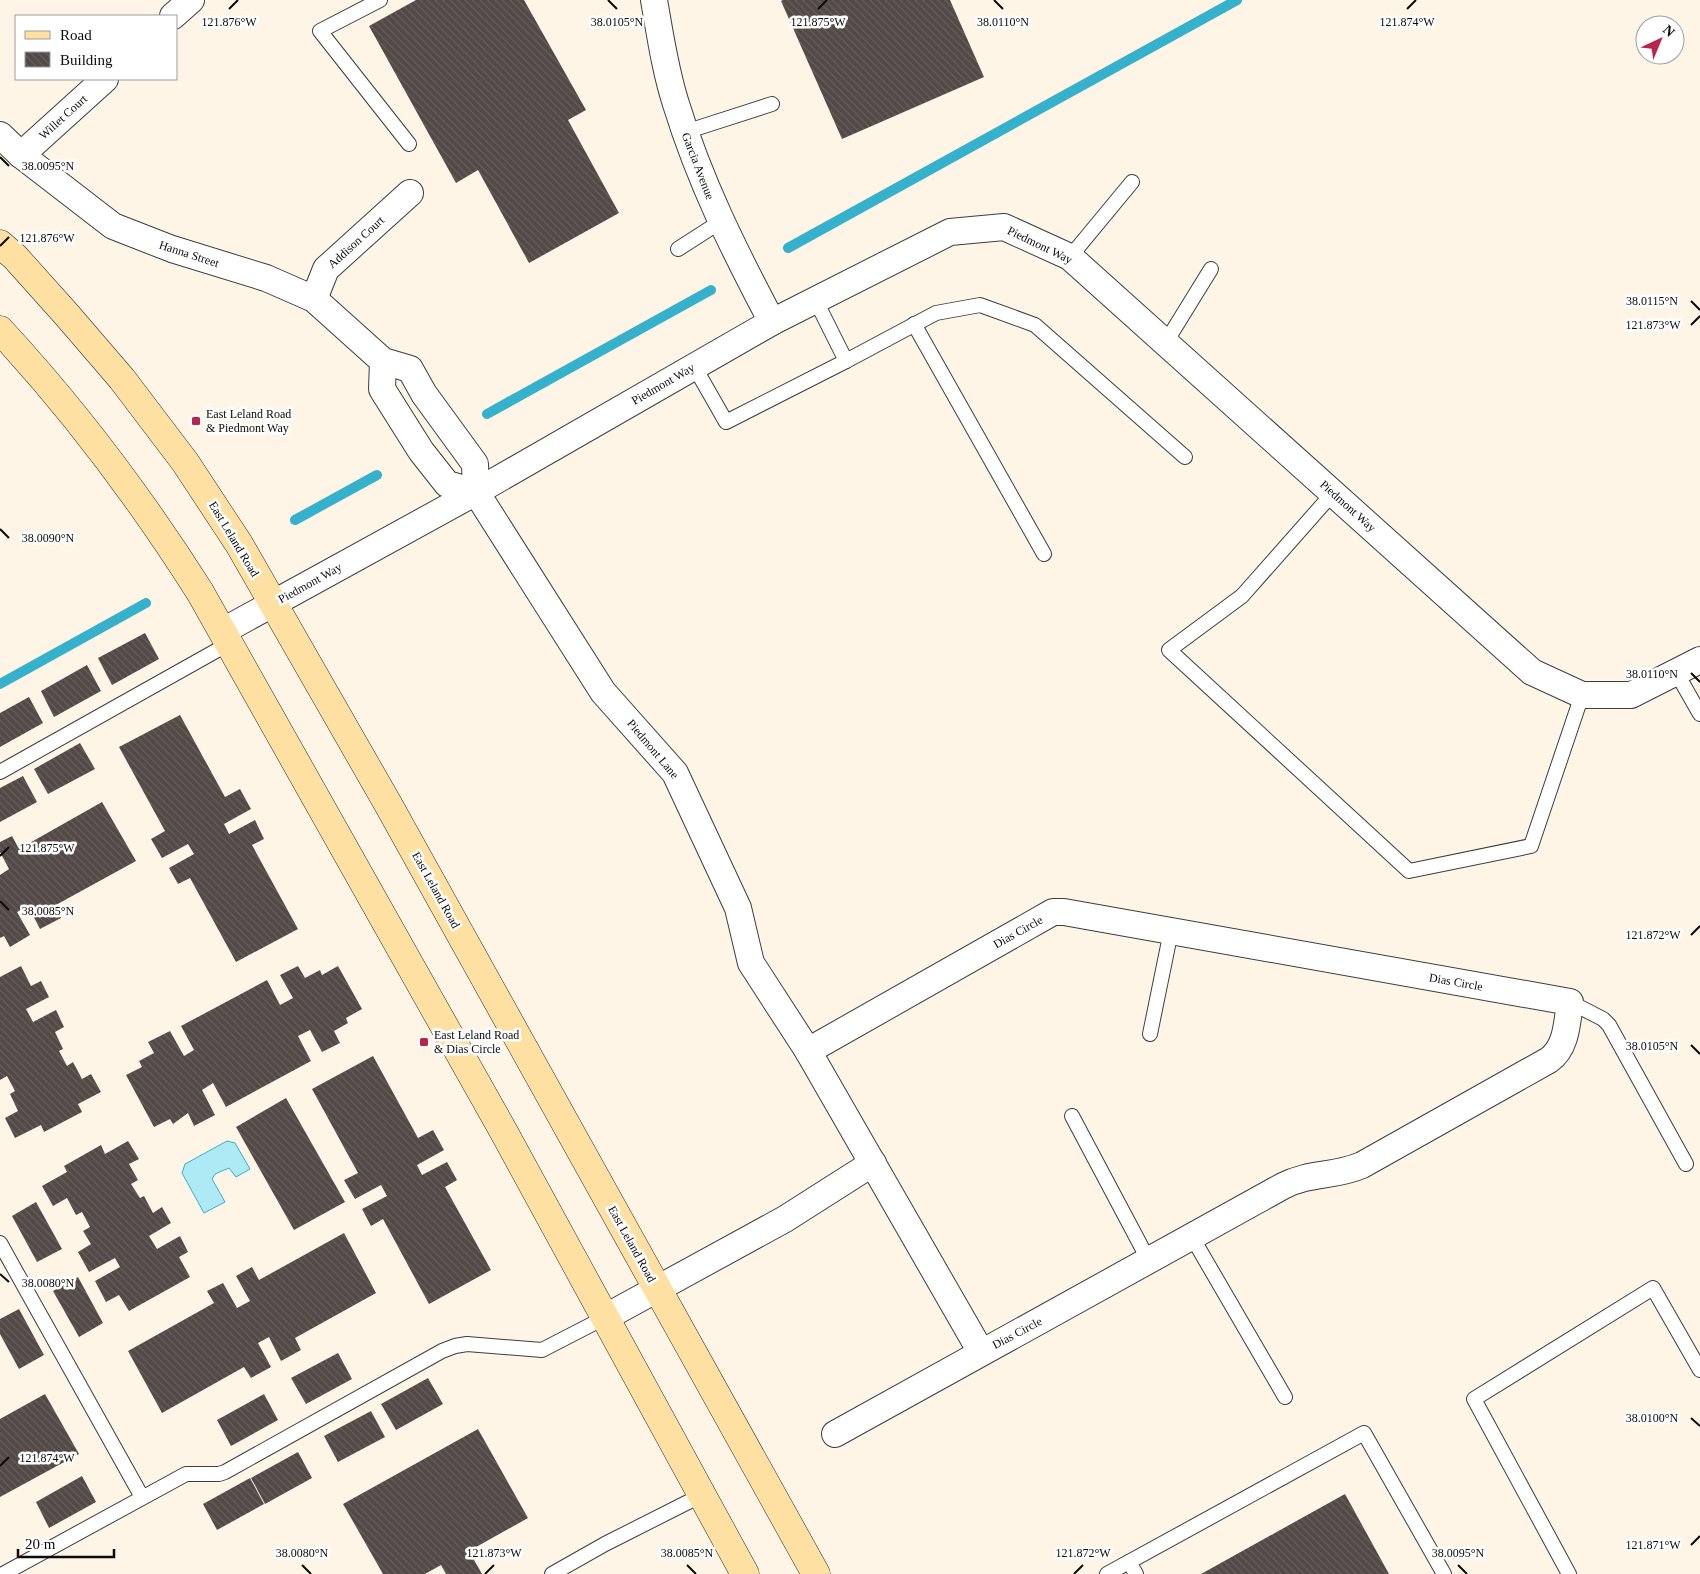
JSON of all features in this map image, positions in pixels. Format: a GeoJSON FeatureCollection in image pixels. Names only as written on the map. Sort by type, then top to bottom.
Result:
{"type":"FeatureCollection","features":[{"type":"Feature","properties":{"kind":"main road","name":"East Leland Road"},"geometry":{"type":"LineString","coordinates":[[0,244],[73,322],[122,379],[155,422],[229,527],[403,830],[816,1574]]}},
{"type":"Feature","properties":{"kind":"main road"},"geometry":{"type":"LineString","coordinates":[[0,330],[103,451],[138,498],[187,571],[226,637],[606,1317],[745,1574]]}},
{"type":"Feature","properties":{"kind":"street"},"geometry":{"type":"LineString","coordinates":[[174,15],[191,0]]}},
{"type":"Feature","properties":{"kind":"street","name":"Garcia Avenue"},"geometry":{"type":"LineString","coordinates":[[654,0],[675,102],[685,132],[720,222],[772,322]]}},
{"type":"Feature","properties":{"kind":"street","name":"Willet Court"},"geometry":{"type":"LineString","coordinates":[[21,155],[104,80]]}},
{"type":"Feature","properties":{"kind":"street","name":"Hanna Street"},"geometry":{"type":"LineString","coordinates":[[0,135],[21,155],[113,226],[172,249],[266,278],[314,299],[383,361],[410,369],[424,394],[475,464],[476,492]]}},
{"type":"Feature","properties":{"kind":"street","name":"Addison Court"},"geometry":{"type":"LineString","coordinates":[[314,299],[326,269],[410,193]]}},
{"type":"Feature","properties":{"kind":"street","name":"Piedmont Way"},"geometry":{"type":"LineString","coordinates":[[226,637],[273,603],[476,492],[694,366],[815,299],[950,232],[1004,227],[1070,257],[1532,672],[1582,695],[1631,695],[1700,660]]}},
{"type":"Feature","properties":{"kind":"street"},"geometry":{"type":"LineString","coordinates":[[383,361],[382,389],[421,451],[447,484],[476,492]]}},
{"type":"Feature","properties":{"kind":"street","name":"Piedmont Lane"},"geometry":{"type":"LineString","coordinates":[[476,492],[604,692],[675,773],[738,908],[751,963],[808,1051]]}},
{"type":"Feature","properties":{"kind":"street","name":"Dias Circle"},"geometry":{"type":"LineString","coordinates":[[835,1434],[1294,1180],[1351,1170],[1362,1165],[1550,1060],[1556,1055],[1564,1036],[1570,1002],[1064,912],[1053,912],[808,1051],[981,1352]]}},
{"type":"Feature","properties":{"kind":"street"},"geometry":{"type":"LineString","coordinates":[[606,1317],[785,1219],[873,1163]]}},
{"type":"Feature","properties":{"kind":"lane"},"geometry":{"type":"LineString","coordinates":[[380,0],[320,31],[409,144]]}},
{"type":"Feature","properties":{"kind":"lane"},"geometry":{"type":"LineString","coordinates":[[685,132],[772,104]]}},
{"type":"Feature","properties":{"kind":"lane"},"geometry":{"type":"LineString","coordinates":[[1070,257],[1132,182]]}},
{"type":"Feature","properties":{"kind":"lane"},"geometry":{"type":"LineString","coordinates":[[678,249],[720,222]]}},
{"type":"Feature","properties":{"kind":"lane"},"geometry":{"type":"LineString","coordinates":[[1166,342],[1211,269]]}},
{"type":"Feature","properties":{"kind":"lane"},"geometry":{"type":"LineString","coordinates":[[815,299],[846,361]]}},
{"type":"Feature","properties":{"kind":"lane"},"geometry":{"type":"LineString","coordinates":[[694,366],[726,422],[936,313],[980,305],[1035,325],[1185,457]]}},
{"type":"Feature","properties":{"kind":"lane"},"geometry":{"type":"LineString","coordinates":[[914,324],[1044,554]]}},
{"type":"Feature","properties":{"kind":"lane"},"geometry":{"type":"LineString","coordinates":[[1333,493],[1242,596],[1169,650],[1409,871],[1531,846],[1582,695]]}},
{"type":"Feature","properties":{"kind":"lane"},"geometry":{"type":"LineString","coordinates":[[0,772],[165,680],[226,637]]}},
{"type":"Feature","properties":{"kind":"lane"},"geometry":{"type":"LineString","coordinates":[[1676,672],[1700,714]]}},
{"type":"Feature","properties":{"kind":"lane"},"geometry":{"type":"LineString","coordinates":[[1150,1034],[1171,931]]}},
{"type":"Feature","properties":{"kind":"lane"},"geometry":{"type":"LineString","coordinates":[[1570,1002],[1609,1025],[1686,1164]]}},
{"type":"Feature","properties":{"kind":"lane"},"geometry":{"type":"LineString","coordinates":[[1072,1116],[1149,1261]]}},
{"type":"Feature","properties":{"kind":"lane"},"geometry":{"type":"LineString","coordinates":[[1192,1237],[1285,1396]]}},
{"type":"Feature","properties":{"kind":"lane"},"geometry":{"type":"LineString","coordinates":[[0,1243],[142,1497]]}},
{"type":"Feature","properties":{"kind":"lane"},"geometry":{"type":"LineString","coordinates":[[1569,1574],[1474,1399],[1653,1288],[1700,1370]]}},
{"type":"Feature","properties":{"kind":"lane"},"geometry":{"type":"LineString","coordinates":[[3,1574],[186,1474],[219,1474],[225,1472],[448,1349],[467,1344],[542,1350],[606,1317]]}},
{"type":"Feature","properties":{"kind":"lane"},"geometry":{"type":"LineString","coordinates":[[1107,1574],[1132,1568],[1364,1433],[1444,1574]]}},
{"type":"Feature","properties":{"kind":"lane"},"geometry":{"type":"LineString","coordinates":[[552,1574],[605,1544],[702,1495]]}},
{"type":"Feature","properties":{"kind":"water"},"geometry":{"type":"Polygon","coordinates":[[[227,1141],[235,1143],[250,1169],[236,1177],[229,1168],[215,1174],[212,1179],[225,1202],[204,1213],[182,1173],[185,1164],[227,1141]]]}},
{"type":"Feature","properties":{"kind":"building"},"geometry":{"type":"Polygon","coordinates":[[[416,0],[524,0],[586,110],[568,120],[619,213],[529,263],[478,170],[456,183],[369,26],[416,0]]]}},
{"type":"Feature","properties":{"kind":"building"},"geometry":{"type":"Polygon","coordinates":[[[950,0],[984,77],[842,139],[781,1],[950,0]]]}},
{"type":"Feature","properties":{"kind":"building"},"geometry":{"type":"Polygon","coordinates":[[[145,633],[159,659],[112,685],[98,658],[145,633]]]}},
{"type":"Feature","properties":{"kind":"building"},"geometry":{"type":"Polygon","coordinates":[[[87,665],[101,691],[54,717],[41,691],[87,665]]]}},
{"type":"Feature","properties":{"kind":"building"},"geometry":{"type":"Polygon","coordinates":[[[29,697],[43,723],[0,747],[0,713],[29,697]]]}},
{"type":"Feature","properties":{"kind":"building"},"geometry":{"type":"Polygon","coordinates":[[[180,715],[225,797],[240,789],[251,809],[224,824],[229,834],[255,820],[264,839],[252,845],[298,929],[236,962],[190,878],[178,884],[169,868],[194,854],[188,844],[162,858],[151,839],[165,831],[119,747],[180,715]]]}},
{"type":"Feature","properties":{"kind":"building"},"geometry":{"type":"Polygon","coordinates":[[[80,743],[95,769],[48,794],[34,769],[80,743]]]}},
{"type":"Feature","properties":{"kind":"building"},"geometry":{"type":"Polygon","coordinates":[[[23,776],[37,802],[0,822],[0,788],[23,776]]]}},
{"type":"Feature","properties":{"kind":"building"},"geometry":{"type":"Polygon","coordinates":[[[102,802],[136,861],[54,906],[61,918],[40,929],[28,906],[17,912],[30,935],[10,947],[4,936],[0,938],[0,875],[9,869],[0,852],[0,842],[12,836],[19,849],[102,802]]]}},
{"type":"Feature","properties":{"kind":"building"},"geometry":{"type":"Polygon","coordinates":[[[21,966],[31,986],[41,981],[49,997],[26,1009],[33,1022],[56,1010],[64,1027],[55,1032],[63,1049],[59,1051],[67,1066],[73,1062],[82,1079],[91,1074],[101,1092],[78,1104],[82,1112],[44,1132],[41,1125],[15,1138],[5,1118],[18,1111],[10,1094],[15,1091],[7,1076],[0,1080],[0,977],[21,966]]]}},
{"type":"Feature","properties":{"kind":"building"},"geometry":{"type":"Polygon","coordinates":[[[298,966],[305,978],[320,970],[322,975],[338,966],[362,1009],[346,1018],[348,1023],[334,1031],[340,1043],[322,1052],[310,1030],[298,1036],[311,1061],[226,1107],[213,1083],[202,1090],[215,1115],[194,1126],[188,1113],[173,1124],[170,1119],[154,1127],[126,1075],[142,1067],[139,1061],[154,1053],[148,1042],[170,1031],[184,1056],[194,1050],[181,1026],[267,980],[280,1005],[293,998],[280,975],[298,966]]]}},
{"type":"Feature","properties":{"kind":"building"},"geometry":{"type":"Polygon","coordinates":[[[373,1056],[418,1138],[433,1130],[444,1150],[417,1165],[422,1175],[447,1162],[457,1180],[445,1187],[491,1270],[429,1304],[383,1219],[371,1226],[362,1209],[387,1196],[381,1185],[355,1199],[344,1180],[358,1173],[312,1089],[373,1056]]]}},
{"type":"Feature","properties":{"kind":"building"},"geometry":{"type":"Polygon","coordinates":[[[286,1098],[345,1202],[294,1230],[236,1127],[286,1098]]]}},
{"type":"Feature","properties":{"kind":"building"},"geometry":{"type":"Polygon","coordinates":[[[128,1141],[139,1159],[129,1164],[138,1180],[131,1184],[140,1198],[144,1196],[153,1213],[162,1207],[171,1223],[149,1236],[157,1249],[180,1236],[188,1252],[179,1257],[190,1277],[129,1311],[119,1295],[106,1302],[95,1281],[120,1267],[115,1258],[89,1272],[78,1252],[91,1244],[83,1231],[90,1227],[82,1212],[76,1215],[67,1198],[53,1206],[42,1186],[67,1172],[64,1166],[101,1145],[105,1154],[128,1141]]]}},
{"type":"Feature","properties":{"kind":"building"},"geometry":{"type":"Polygon","coordinates":[[[36,1202],[62,1249],[37,1262],[12,1216],[36,1202]]]}},
{"type":"Feature","properties":{"kind":"building"},"geometry":{"type":"Polygon","coordinates":[[[344,1233],[376,1293],[295,1338],[301,1350],[281,1361],[269,1337],[258,1343],[271,1367],[251,1378],[244,1367],[162,1413],[128,1351],[214,1303],[207,1291],[223,1283],[237,1308],[250,1301],[236,1276],[252,1267],[259,1280],[344,1233]]]}},
{"type":"Feature","properties":{"kind":"building"},"geometry":{"type":"Polygon","coordinates":[[[78,1277],[103,1323],[79,1337],[53,1291],[78,1277]]]}},
{"type":"Feature","properties":{"kind":"building"},"geometry":{"type":"Polygon","coordinates":[[[19,1309],[44,1355],[19,1369],[0,1334],[0,1319],[19,1309]]]}},
{"type":"Feature","properties":{"kind":"building"},"geometry":{"type":"Polygon","coordinates":[[[338,1353],[352,1379],[306,1404],[291,1378],[338,1353]]]}},
{"type":"Feature","properties":{"kind":"building"},"geometry":{"type":"Polygon","coordinates":[[[428,1378],[443,1404],[396,1430],[381,1404],[428,1378]]]}},
{"type":"Feature","properties":{"kind":"building"},"geometry":{"type":"Polygon","coordinates":[[[45,1394],[79,1454],[0,1497],[0,1419],[45,1394]]]}},
{"type":"Feature","properties":{"kind":"building"},"geometry":{"type":"Polygon","coordinates":[[[264,1394],[278,1420],[231,1446],[217,1420],[264,1394]]]}},
{"type":"Feature","properties":{"kind":"building"},"geometry":{"type":"Polygon","coordinates":[[[371,1411],[385,1437],[338,1462],[324,1436],[371,1411]]]}},
{"type":"Feature","properties":{"kind":"building"},"geometry":{"type":"Polygon","coordinates":[[[478,1429],[528,1518],[469,1551],[482,1574],[446,1574],[441,1565],[425,1574],[383,1574],[343,1504],[478,1429]]]}},
{"type":"Feature","properties":{"kind":"building"},"geometry":{"type":"Polygon","coordinates":[[[298,1452],[312,1478],[265,1504],[251,1478],[298,1452]]]}},
{"type":"Feature","properties":{"kind":"building"},"geometry":{"type":"Polygon","coordinates":[[[82,1476],[96,1502],[49,1528],[36,1502],[82,1476]]]}},
{"type":"Feature","properties":{"kind":"building"},"geometry":{"type":"Polygon","coordinates":[[[250,1478],[264,1504],[217,1530],[203,1504],[250,1478]]]}},
{"type":"Feature","properties":{"kind":"building"},"geometry":{"type":"Polygon","coordinates":[[[1345,1494],[1389,1574],[1201,1574],[1345,1494]]]}},
{"type":"Feature","properties":{"kind":"waterway"},"geometry":{"type":"LineString","coordinates":[[788,248],[1237,0]]}},
{"type":"Feature","properties":{"kind":"waterway"},"geometry":{"type":"LineString","coordinates":[[487,414],[711,290]]}},
{"type":"Feature","properties":{"kind":"waterway"},"geometry":{"type":"LineString","coordinates":[[295,520],[377,475]]}},
{"type":"Feature","properties":{"kind":"waterway"},"geometry":{"type":"LineString","coordinates":[[0,684],[146,603]]}},
{"type":"Feature","properties":{"kind":"place","name":"East Leland Road & Piedmont Way"},"geometry":{"type":"Point","coordinates":[196,421]}},
{"type":"Feature","properties":{"kind":"place","name":"East Leland Road & Dias Circle"},"geometry":{"type":"Point","coordinates":[424,1042]}}]}
